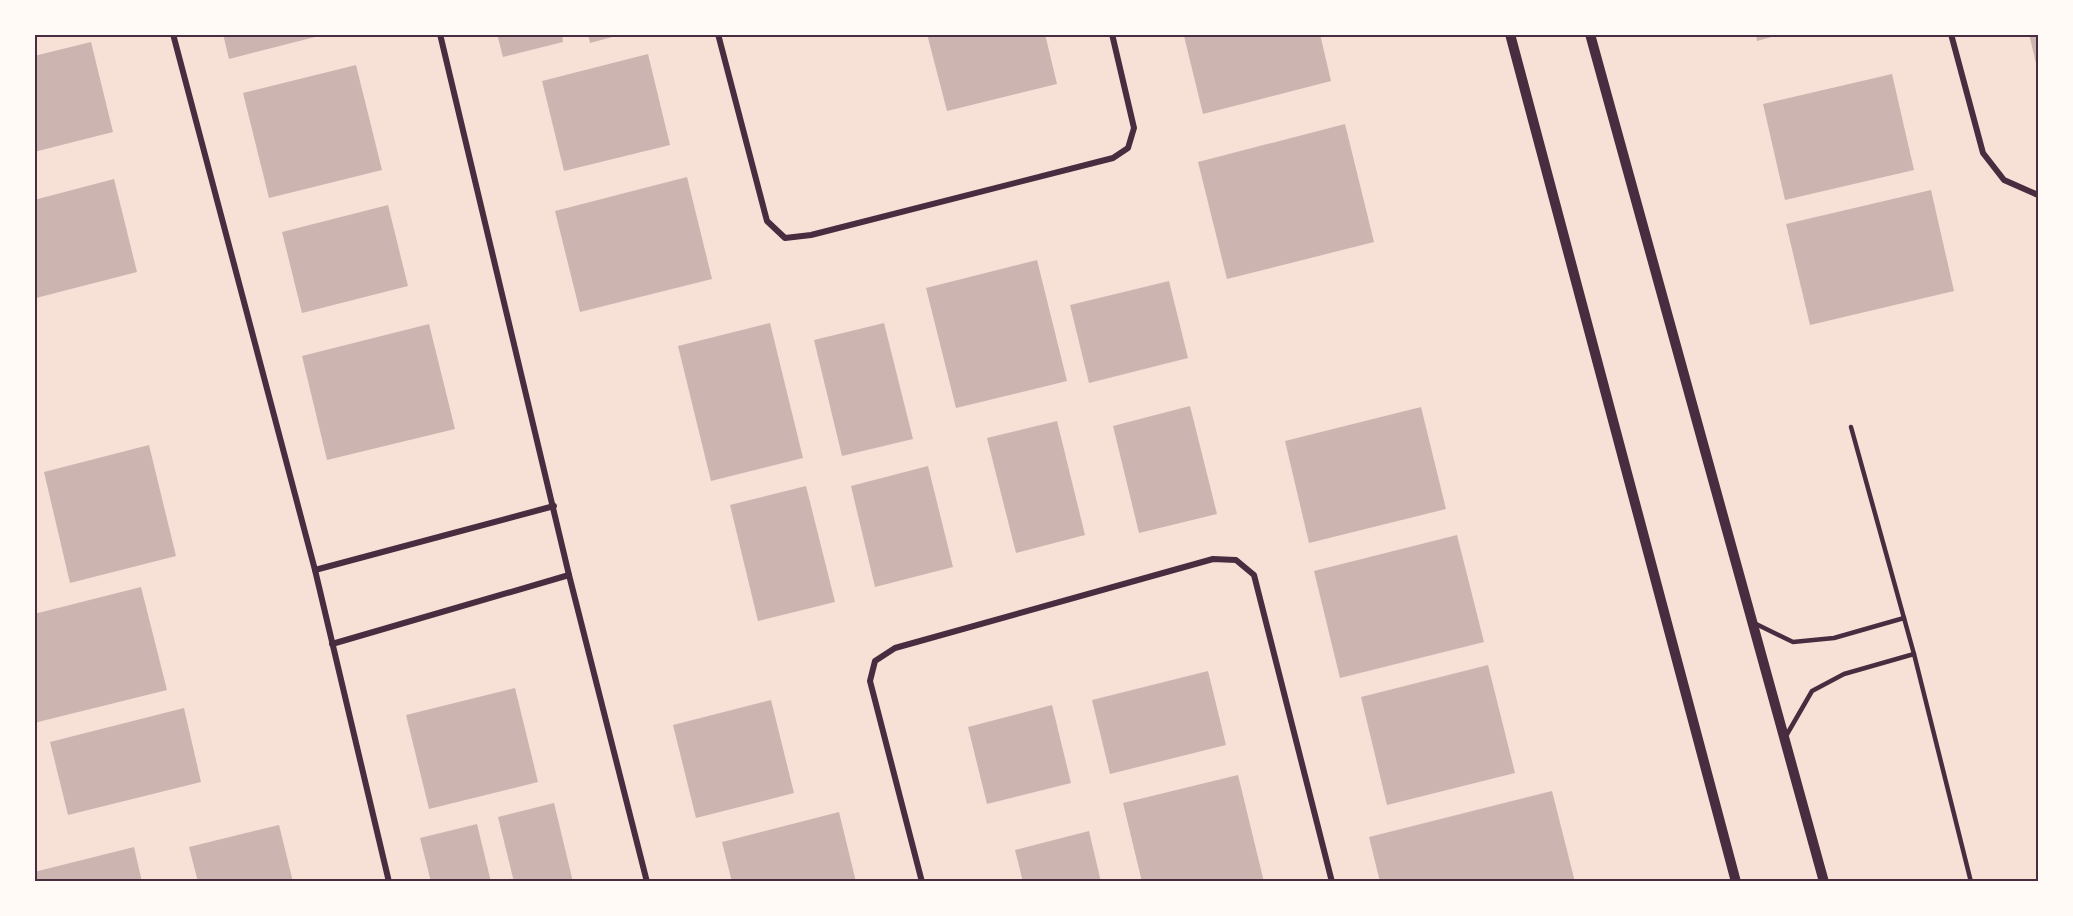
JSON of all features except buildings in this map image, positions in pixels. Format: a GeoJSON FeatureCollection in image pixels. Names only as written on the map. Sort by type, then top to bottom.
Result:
{"type":"FeatureCollection","features":[{"type":"Feature","properties":{"kind":"street"},"geometry":{"type":"LineString","coordinates":[[173,34],[315,570],[389,882]]}},
{"type":"Feature","properties":{"kind":"street"},"geometry":{"type":"LineString","coordinates":[[440,34],[555,506],[569,575],[647,882]]}},
{"type":"Feature","properties":{"kind":"street"},"geometry":{"type":"LineString","coordinates":[[718,34],[767,221],[785,238],[822,232],[1113,158],[1128,148],[1134,128],[1112,34]]}},
{"type":"Feature","properties":{"kind":"street"},"geometry":{"type":"LineString","coordinates":[[1510,34],[1736,882]]}},
{"type":"Feature","properties":{"kind":"street"},"geometry":{"type":"LineString","coordinates":[[1590,34],[1824,882]]}},
{"type":"Feature","properties":{"kind":"street"},"geometry":{"type":"LineString","coordinates":[[1952,34],[1983,153],[2004,180],[2038,195]]}},
{"type":"Feature","properties":{"kind":"street"},"geometry":{"type":"LineString","coordinates":[[315,570],[555,506]]}},
{"type":"Feature","properties":{"kind":"street"},"geometry":{"type":"LineString","coordinates":[[922,882],[870,681],[875,661],[895,648],[1213,559],[1236,560],[1254,575],[1332,882]]}},
{"type":"Feature","properties":{"kind":"street"},"geometry":{"type":"LineString","coordinates":[[332,644],[569,575]]}},
{"type":"Feature","properties":{"kind":"lane"},"geometry":{"type":"LineString","coordinates":[[1851,427],[1914,654],[1971,882]]}},
{"type":"Feature","properties":{"kind":"lane"},"geometry":{"type":"LineString","coordinates":[[1752,622],[1793,642],[1834,638],[1904,618]]}},
{"type":"Feature","properties":{"kind":"lane"},"geometry":{"type":"LineString","coordinates":[[1784,738],[1812,691],[1844,674],[1914,654]]}}]}
